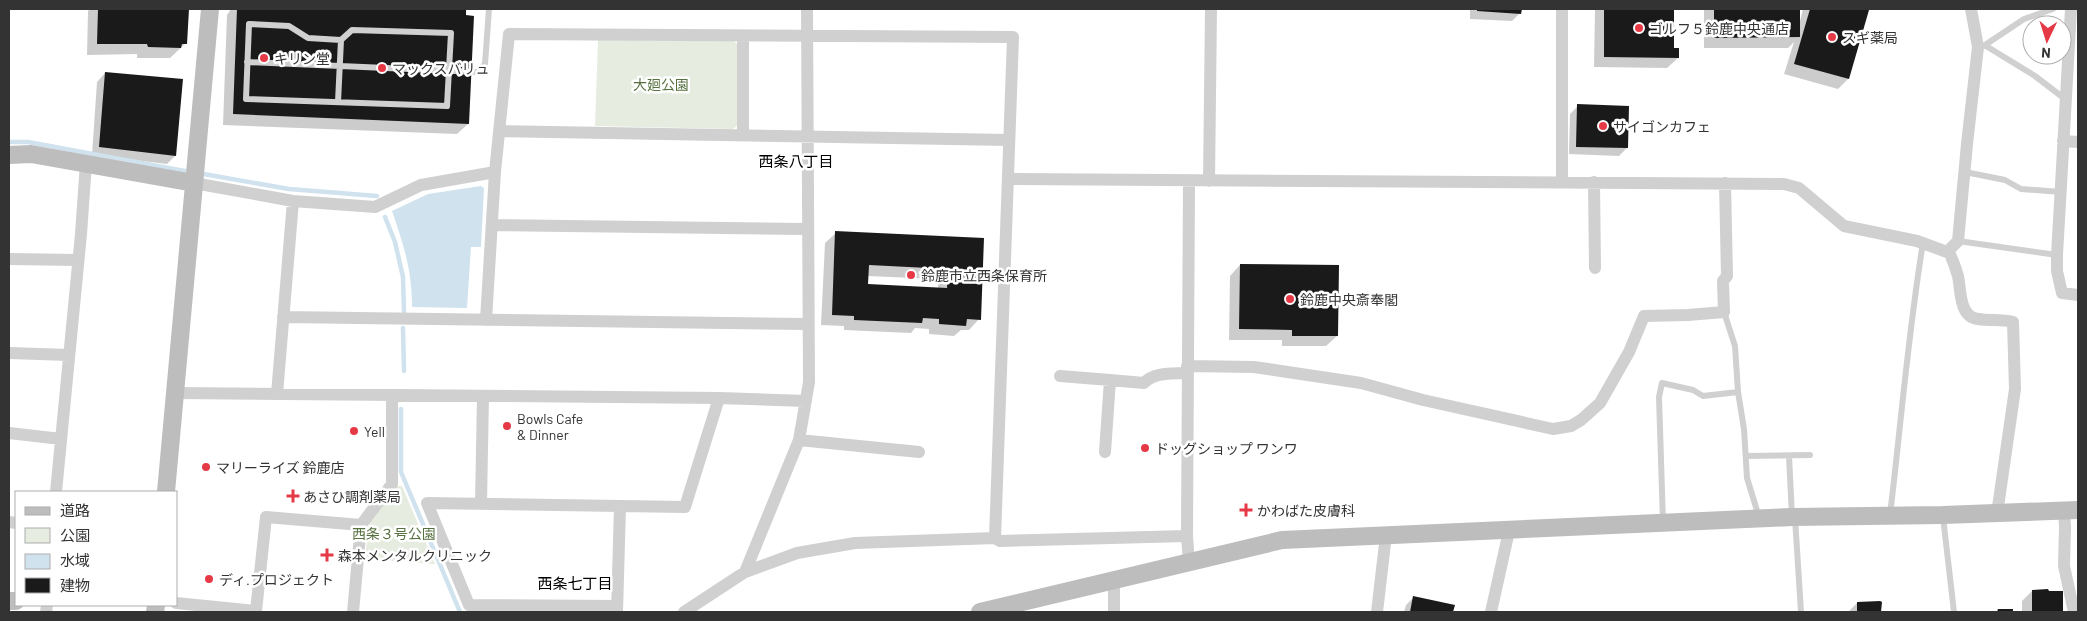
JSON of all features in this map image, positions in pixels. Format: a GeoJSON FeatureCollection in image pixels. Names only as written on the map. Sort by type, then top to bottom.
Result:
{"type":"FeatureCollection","features":[{"type":"Feature","properties":{"kind":"street"},"geometry":{"type":"LineString","coordinates":[[166,491],[210,9]]}},
{"type":"Feature","properties":{"kind":"street"},"geometry":{"type":"LineString","coordinates":[[745,572],[799,440],[809,382],[807,9]]}},
{"type":"Feature","properties":{"kind":"street"},"geometry":{"type":"LineString","coordinates":[[1209,181],[1211,9]]}},
{"type":"Feature","properties":{"kind":"street"},"geometry":{"type":"LineString","coordinates":[[1562,9],[1562,182]]}},
{"type":"Feature","properties":{"kind":"street"},"geometry":{"type":"LineString","coordinates":[[1947,252],[1958,241],[1965,172],[1982,47],[1971,9]]}},
{"type":"Feature","properties":{"kind":"street"},"geometry":{"type":"LineString","coordinates":[[2071,9],[2057,271],[2062,293],[2078,295]]}},
{"type":"Feature","properties":{"kind":"street"},"geometry":{"type":"LineString","coordinates":[[486,320],[495,172],[509,34],[1013,37],[994,538]]}},
{"type":"Feature","properties":{"kind":"street"},"geometry":{"type":"LineString","coordinates":[[743,36],[743,135]]}},
{"type":"Feature","properties":{"kind":"street"},"geometry":{"type":"LineString","coordinates":[[500,131],[1009,140]]}},
{"type":"Feature","properties":{"kind":"street"},"geometry":{"type":"LineString","coordinates":[[2063,141],[2078,142]]}},
{"type":"Feature","properties":{"kind":"street"},"geometry":{"type":"LineString","coordinates":[[9,155],[31,154],[293,201],[374,207],[421,185],[495,172]]}},
{"type":"Feature","properties":{"kind":"street"},"geometry":{"type":"LineString","coordinates":[[56,491],[86,163]]}},
{"type":"Feature","properties":{"kind":"street"},"geometry":{"type":"LineString","coordinates":[[1008,179],[1725,183],[1784,184],[1799,188],[1844,226],[1923,243],[1947,252],[1950,254],[1958,277],[1960,296],[1965,310],[1972,318],[2013,322],[2015,389],[1997,514]]}},
{"type":"Feature","properties":{"kind":"street"},"geometry":{"type":"LineString","coordinates":[[1189,181],[1187,536],[1190,563]]}},
{"type":"Feature","properties":{"kind":"street"},"geometry":{"type":"LineString","coordinates":[[1594,182],[1595,268]]}},
{"type":"Feature","properties":{"kind":"street"},"geometry":{"type":"LineString","coordinates":[[1060,376],[1144,383],[1148,378],[1157,375],[1187,370],[1254,367],[1361,383],[1423,400],[1553,429],[1571,426],[1581,420],[1600,403],[1629,352],[1644,316],[1724,312],[1723,281],[1727,276],[1725,183]]}},
{"type":"Feature","properties":{"kind":"street"},"geometry":{"type":"LineString","coordinates":[[277,394],[293,201]]}},
{"type":"Feature","properties":{"kind":"street"},"geometry":{"type":"LineString","coordinates":[[492,225],[808,229]]}},
{"type":"Feature","properties":{"kind":"street"},"geometry":{"type":"LineString","coordinates":[[9,259],[78,260]]}},
{"type":"Feature","properties":{"kind":"street"},"geometry":{"type":"LineString","coordinates":[[283,317],[808,324]]}},
{"type":"Feature","properties":{"kind":"street"},"geometry":{"type":"LineString","coordinates":[[9,353],[70,355]]}},
{"type":"Feature","properties":{"kind":"street"},"geometry":{"type":"LineString","coordinates":[[1105,452],[1110,380]]}},
{"type":"Feature","properties":{"kind":"street"},"geometry":{"type":"LineString","coordinates":[[176,393],[719,398],[806,401]]}},
{"type":"Feature","properties":{"kind":"street"},"geometry":{"type":"LineString","coordinates":[[353,612],[360,525],[392,484],[392,395]]}},
{"type":"Feature","properties":{"kind":"street"},"geometry":{"type":"LineString","coordinates":[[480,503],[482,396]]}},
{"type":"Feature","properties":{"kind":"street"},"geometry":{"type":"LineString","coordinates":[[620,506],[617,609],[469,605],[427,503],[685,507],[719,398]]}},
{"type":"Feature","properties":{"kind":"street"},"geometry":{"type":"LineString","coordinates":[[9,432],[61,439]]}},
{"type":"Feature","properties":{"kind":"street"},"geometry":{"type":"LineString","coordinates":[[799,440],[919,452]]}},
{"type":"Feature","properties":{"kind":"street"},"geometry":{"type":"LineString","coordinates":[[980,612],[1114,582],[1282,540],[1759,518],[1943,516],[2071,510],[2065,527],[2064,566],[2074,612]]}},
{"type":"Feature","properties":{"kind":"street"},"geometry":{"type":"LineString","coordinates":[[178,603],[256,612],[266,517],[360,525]]}},
{"type":"Feature","properties":{"kind":"street"},"geometry":{"type":"LineString","coordinates":[[1491,612],[1509,531]]}},
{"type":"Feature","properties":{"kind":"street"},"geometry":{"type":"LineString","coordinates":[[1377,612],[1386,535]]}},
{"type":"Feature","properties":{"kind":"street"},"geometry":{"type":"LineString","coordinates":[[684,612],[745,572],[796,553],[855,543],[994,538],[1000,541],[1187,536]]}},
{"type":"Feature","properties":{"kind":"street"},"geometry":{"type":"LineString","coordinates":[[1114,582],[1114,612]]}},
{"type":"Feature","properties":{"kind":"lane"},"geometry":{"type":"LineString","coordinates":[[248,62],[478,72],[485,64],[489,9]]}},
{"type":"Feature","properties":{"kind":"lane"},"geometry":{"type":"LineString","coordinates":[[2053,9],[2024,19],[1982,47],[2042,81],[2065,99]]}},
{"type":"Feature","properties":{"kind":"lane"},"geometry":{"type":"LineString","coordinates":[[338,102],[341,40],[352,30],[451,33],[447,106],[338,102],[246,98],[249,24],[289,26],[308,38],[341,40]]}},
{"type":"Feature","properties":{"kind":"lane"},"geometry":{"type":"LineString","coordinates":[[1965,172],[2005,180],[2021,189],[2061,192]]}},
{"type":"Feature","properties":{"kind":"lane"},"geometry":{"type":"LineString","coordinates":[[1958,241],[2057,255]]}},
{"type":"Feature","properties":{"kind":"lane"},"geometry":{"type":"LineString","coordinates":[[1890,516],[1908,362],[1913,299],[1923,243]]}},
{"type":"Feature","properties":{"kind":"lane"},"geometry":{"type":"LineString","coordinates":[[1724,312],[1734,346],[1738,392],[1744,429],[1747,478],[1759,518]]}},
{"type":"Feature","properties":{"kind":"lane"},"geometry":{"type":"LineString","coordinates":[[1663,523],[1659,397],[1662,383],[1693,390],[1703,396],[1738,392]]}},
{"type":"Feature","properties":{"kind":"lane"},"geometry":{"type":"LineString","coordinates":[[1746,456],[1810,455]]}},
{"type":"Feature","properties":{"kind":"lane"},"geometry":{"type":"LineString","coordinates":[[1789,456],[1801,612]]}},
{"type":"Feature","properties":{"kind":"lane"},"geometry":{"type":"LineString","coordinates":[[1943,516],[1954,612]]}},
{"type":"Feature","properties":{"kind":"green space","name":"大廻公園"},"geometry":{"type":"Polygon","coordinates":[[[598,40],[734,41],[739,46],[739,124],[733,129],[595,126],[598,40]]]}},
{"type":"Feature","properties":{"kind":"green space","name":"西条３号公園"},"geometry":{"type":"Polygon","coordinates":[[[396,486],[402,486],[435,564],[365,559],[369,522],[396,486]]]}},
{"type":"Feature","properties":{"kind":"water"},"geometry":{"type":"Polygon","coordinates":[[[481,186],[484,188],[481,247],[471,247],[467,308],[412,307],[411,281],[392,211],[428,194],[481,186]]]}},
{"type":"Feature","properties":{"kind":"building"},"geometry":{"type":"Polygon","coordinates":[[[98,9],[189,9],[187,44],[182,44],[181,48],[148,47],[147,44],[97,44],[98,9]]]}},
{"type":"Feature","properties":{"kind":"building"},"geometry":{"type":"Polygon","coordinates":[[[237,9],[466,9],[466,15],[474,16],[469,124],[233,114],[237,9]]]}},
{"type":"Feature","properties":{"kind":"building"},"geometry":{"type":"Polygon","coordinates":[[[1477,9],[1522,9],[1521,14],[1477,11],[1477,9]]]}},
{"type":"Feature","properties":{"kind":"building","name":"ゴルフ５鈴鹿中央通店"},"geometry":{"type":"Polygon","coordinates":[[[1604,9],[1674,9],[1674,48],[1679,48],[1679,58],[1604,57],[1604,9]]]}},
{"type":"Feature","properties":{"kind":"building"},"geometry":{"type":"Polygon","coordinates":[[[1714,9],[1800,9],[1800,37],[1714,38],[1714,9]]]}},
{"type":"Feature","properties":{"kind":"building","name":"スギ薬局"},"geometry":{"type":"Polygon","coordinates":[[[1810,9],[1869,10],[1849,79],[1794,64],[1810,9]]]}},
{"type":"Feature","properties":{"kind":"building"},"geometry":{"type":"Polygon","coordinates":[[[105,72],[183,79],[176,156],[99,147],[105,72]]]}},
{"type":"Feature","properties":{"kind":"building","name":"サイゴンカフェ"},"geometry":{"type":"Polygon","coordinates":[[[1577,104],[1629,106],[1628,148],[1576,147],[1577,104]]]}},
{"type":"Feature","properties":{"kind":"building"},"geometry":{"type":"Polygon","coordinates":[[[835,231],[984,238],[981,320],[967,319],[966,326],[939,324],[939,319],[923,318],[922,323],[854,320],[854,316],[832,315],[835,231]],[[869,265],[868,284],[947,288],[948,269],[869,265]]]}},
{"type":"Feature","properties":{"kind":"building"},"geometry":{"type":"Polygon","coordinates":[[[1240,264],[1339,265],[1338,336],[1292,336],[1292,330],[1239,329],[1240,264]]]}},
{"type":"Feature","properties":{"kind":"building"},"geometry":{"type":"Polygon","coordinates":[[[2048,589],[2049,591],[2063,591],[2063,612],[2032,612],[2032,590],[2048,589]]]}},
{"type":"Feature","properties":{"kind":"building"},"geometry":{"type":"Polygon","coordinates":[[[1413,596],[1455,605],[1453,612],[1410,612],[1413,596]]]}},
{"type":"Feature","properties":{"kind":"building"},"geometry":{"type":"Polygon","coordinates":[[[1857,602],[1882,602],[1881,612],[1857,612],[1857,602]]]}},
{"type":"Feature","properties":{"kind":"building"},"geometry":{"type":"Polygon","coordinates":[[[1998,609],[2013,609],[2013,612],[1997,612],[1998,609]]]}},
{"type":"Feature","properties":{"kind":"waterway"},"geometry":{"type":"LineString","coordinates":[[9,142],[28,142],[190,172]]}},
{"type":"Feature","properties":{"kind":"waterway"},"geometry":{"type":"LineString","coordinates":[[198,173],[289,189],[377,196]]}},
{"type":"Feature","properties":{"kind":"waterway"},"geometry":{"type":"LineString","coordinates":[[385,217],[395,242],[403,277],[404,312]]}},
{"type":"Feature","properties":{"kind":"waterway"},"geometry":{"type":"LineString","coordinates":[[403,328],[404,371]]}},
{"type":"Feature","properties":{"kind":"waterway"},"geometry":{"type":"LineString","coordinates":[[401,409],[401,472],[460,612]]}},
{"type":"Feature","properties":{"kind":"place","name":"ゴルフ５鈴鹿中央通店"},"geometry":{"type":"Point","coordinates":[1639,28]}},
{"type":"Feature","properties":{"kind":"place","name":"スギ薬局"},"geometry":{"type":"Point","coordinates":[1832,37]}},
{"type":"Feature","properties":{"kind":"place","name":"キリン堂"},"geometry":{"type":"Point","coordinates":[264,58]}},
{"type":"Feature","properties":{"kind":"place","name":"マックスバリュ"},"geometry":{"type":"Point","coordinates":[382,68]}},
{"type":"Feature","properties":{"kind":"place","name":"サイゴンカフェ"},"geometry":{"type":"Point","coordinates":[1603,126]}},
{"type":"Feature","properties":{"kind":"place","name":"鈴鹿市立西条保育所"},"geometry":{"type":"Point","coordinates":[911,275]}},
{"type":"Feature","properties":{"kind":"place","name":"鈴鹿中央斎奉閣"},"geometry":{"type":"Point","coordinates":[1290,299]}},
{"type":"Feature","properties":{"kind":"place","name":"Bowls Cafe & Dinner"},"geometry":{"type":"Point","coordinates":[507,426]}},
{"type":"Feature","properties":{"kind":"place","name":"Yell"},"geometry":{"type":"Point","coordinates":[354,431]}},
{"type":"Feature","properties":{"kind":"place","name":"ドッグショップ ワンワ"},"geometry":{"type":"Point","coordinates":[1145,448]}},
{"type":"Feature","properties":{"kind":"place","name":"マリーライズ 鈴鹿店"},"geometry":{"type":"Point","coordinates":[206,467]}},
{"type":"Feature","properties":{"kind":"place","name":"あさひ調剤薬局"},"geometry":{"type":"Point","coordinates":[293,496]}},
{"type":"Feature","properties":{"kind":"place","name":"かわばた皮膚科"},"geometry":{"type":"Point","coordinates":[1246,510]}},
{"type":"Feature","properties":{"kind":"place","name":"森本メンタルクリニック"},"geometry":{"type":"Point","coordinates":[327,555]}},
{"type":"Feature","properties":{"kind":"place","name":"ディ.プロジェクト"},"geometry":{"type":"Point","coordinates":[209,579]}},
{"type":"Feature","properties":{"kind":"district","name":"西条八丁目"},"geometry":{"type":"Point","coordinates":[796,161]}},
{"type":"Feature","properties":{"kind":"district","name":"西条七丁目"},"geometry":{"type":"Point","coordinates":[575,583]}}]}
